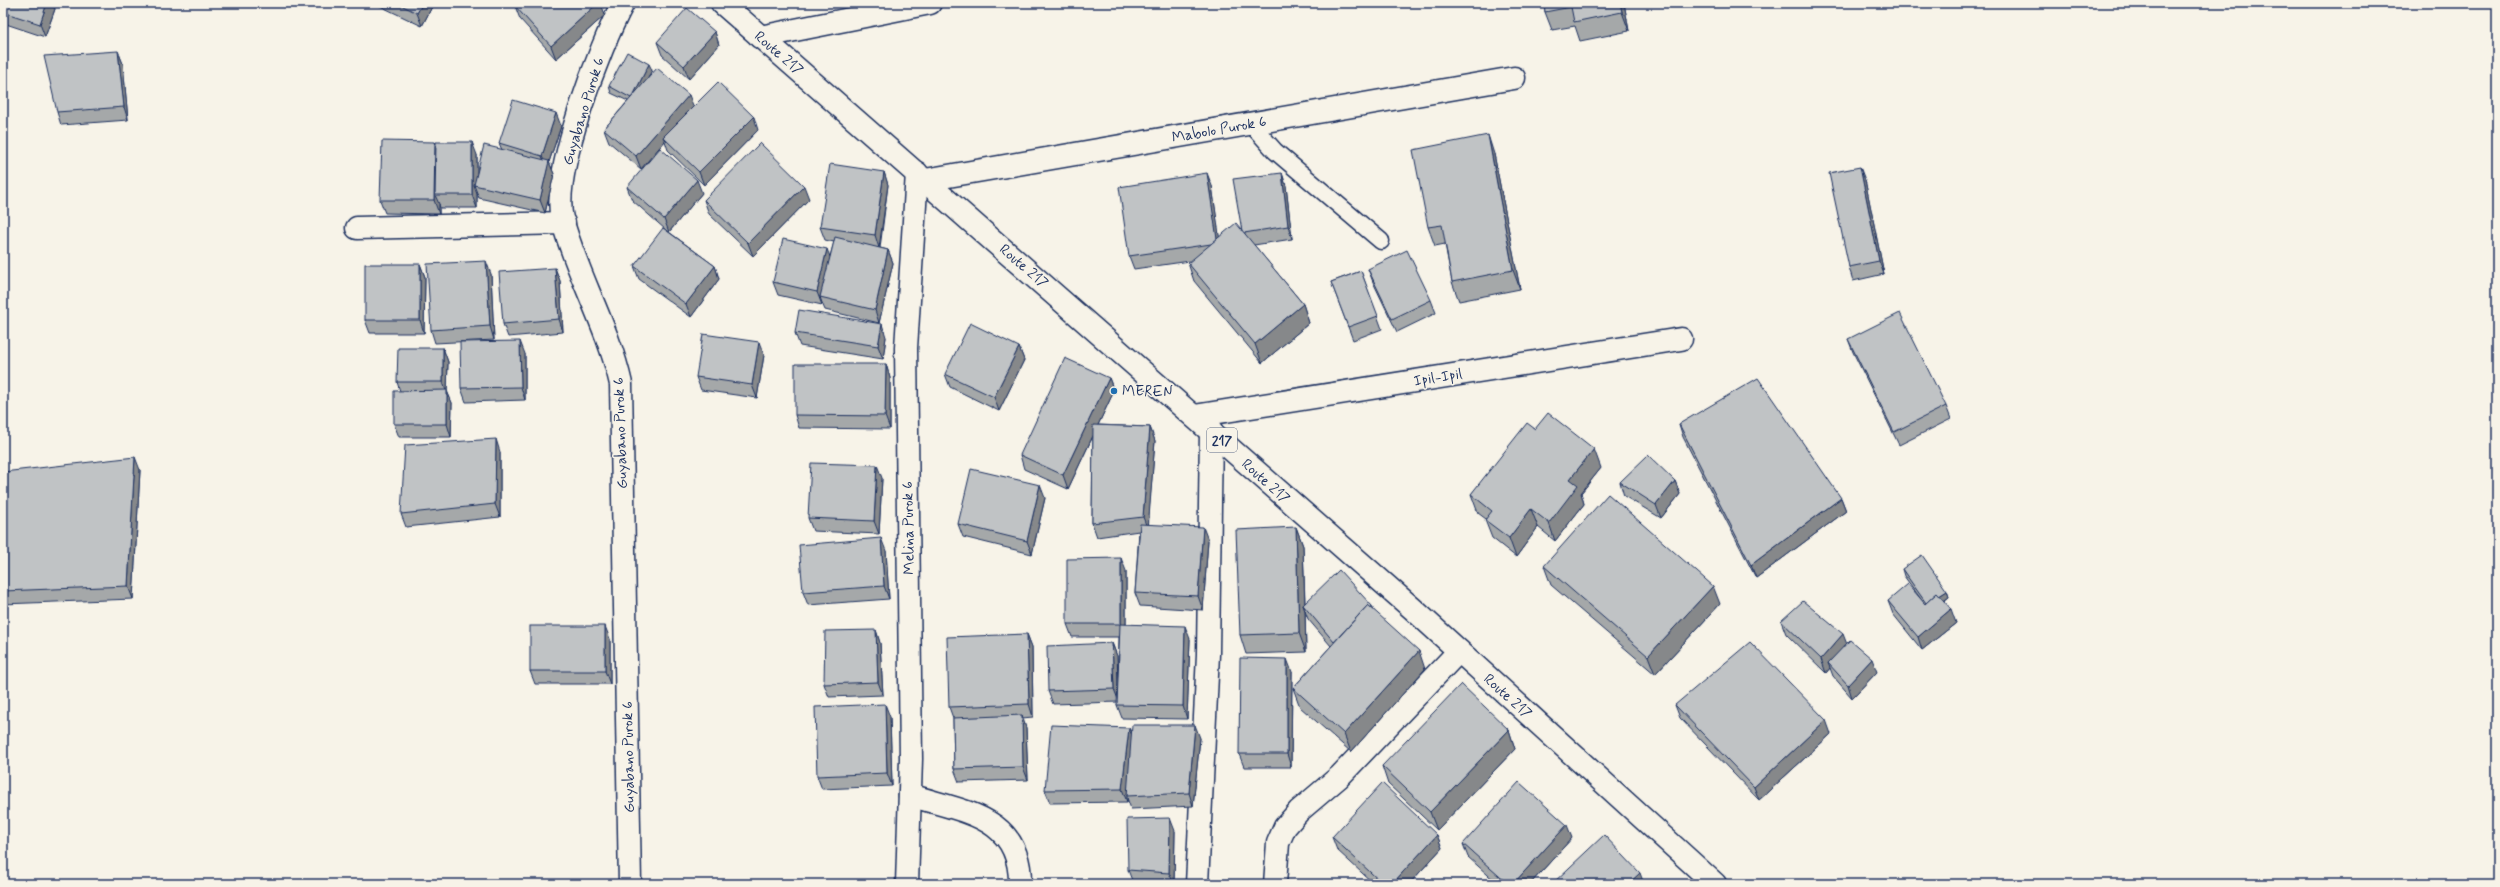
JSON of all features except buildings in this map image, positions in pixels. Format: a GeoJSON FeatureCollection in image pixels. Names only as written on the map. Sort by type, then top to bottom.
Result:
{"type":"FeatureCollection","features":[{"type":"Feature","properties":{"kind":"street","name":"Guyabano Purok 6"},"geometry":{"type":"LineString","coordinates":[[622,3],[609,29],[570,142],[559,194],[564,223],[616,361],[621,384],[630,884]]}},
{"type":"Feature","properties":{"kind":"street","name":"Route 217"},"geometry":{"type":"LineString","coordinates":[[722,3],[1211,430],[1715,884]]}},
{"type":"Feature","properties":{"kind":"street"},"geometry":{"type":"LineString","coordinates":[[760,37],[930,3]]}},
{"type":"Feature","properties":{"kind":"street","name":"Mabolo Purok 6"},"geometry":{"type":"LineString","coordinates":[[921,176],[1250,123],[1514,78]]}},
{"type":"Feature","properties":{"kind":"street","name":"Melina Purok 6"},"geometry":{"type":"LineString","coordinates":[[908,884],[910,795],[906,348],[921,176]]}},
{"type":"Feature","properties":{"kind":"street"},"geometry":{"type":"LineString","coordinates":[[356,228],[564,223]]}},
{"type":"Feature","properties":{"kind":"street","name":"Ipil-Ipil"},"geometry":{"type":"LineString","coordinates":[[1194,416],[1681,339]]}},
{"type":"Feature","properties":{"kind":"street"},"geometry":{"type":"LineString","coordinates":[[1196,884],[1208,654],[1211,430]]}},
{"type":"Feature","properties":{"kind":"street"},"geometry":{"type":"LineString","coordinates":[[1275,884],[1278,843],[1285,827],[1299,811],[1339,777],[1458,651]]}},
{"type":"Feature","properties":{"kind":"street"},"geometry":{"type":"LineString","coordinates":[[910,795],[989,821],[1002,832],[1013,846],[1020,874],[1020,884]]}},
{"type":"Feature","properties":{"kind":"lane"},"geometry":{"type":"LineString","coordinates":[[1250,123],[1275,151],[1381,241]]}},
{"type":"Feature","properties":{"kind":"place","name":"MEREN"},"geometry":{"type":"Point","coordinates":[1114,391]}}]}
